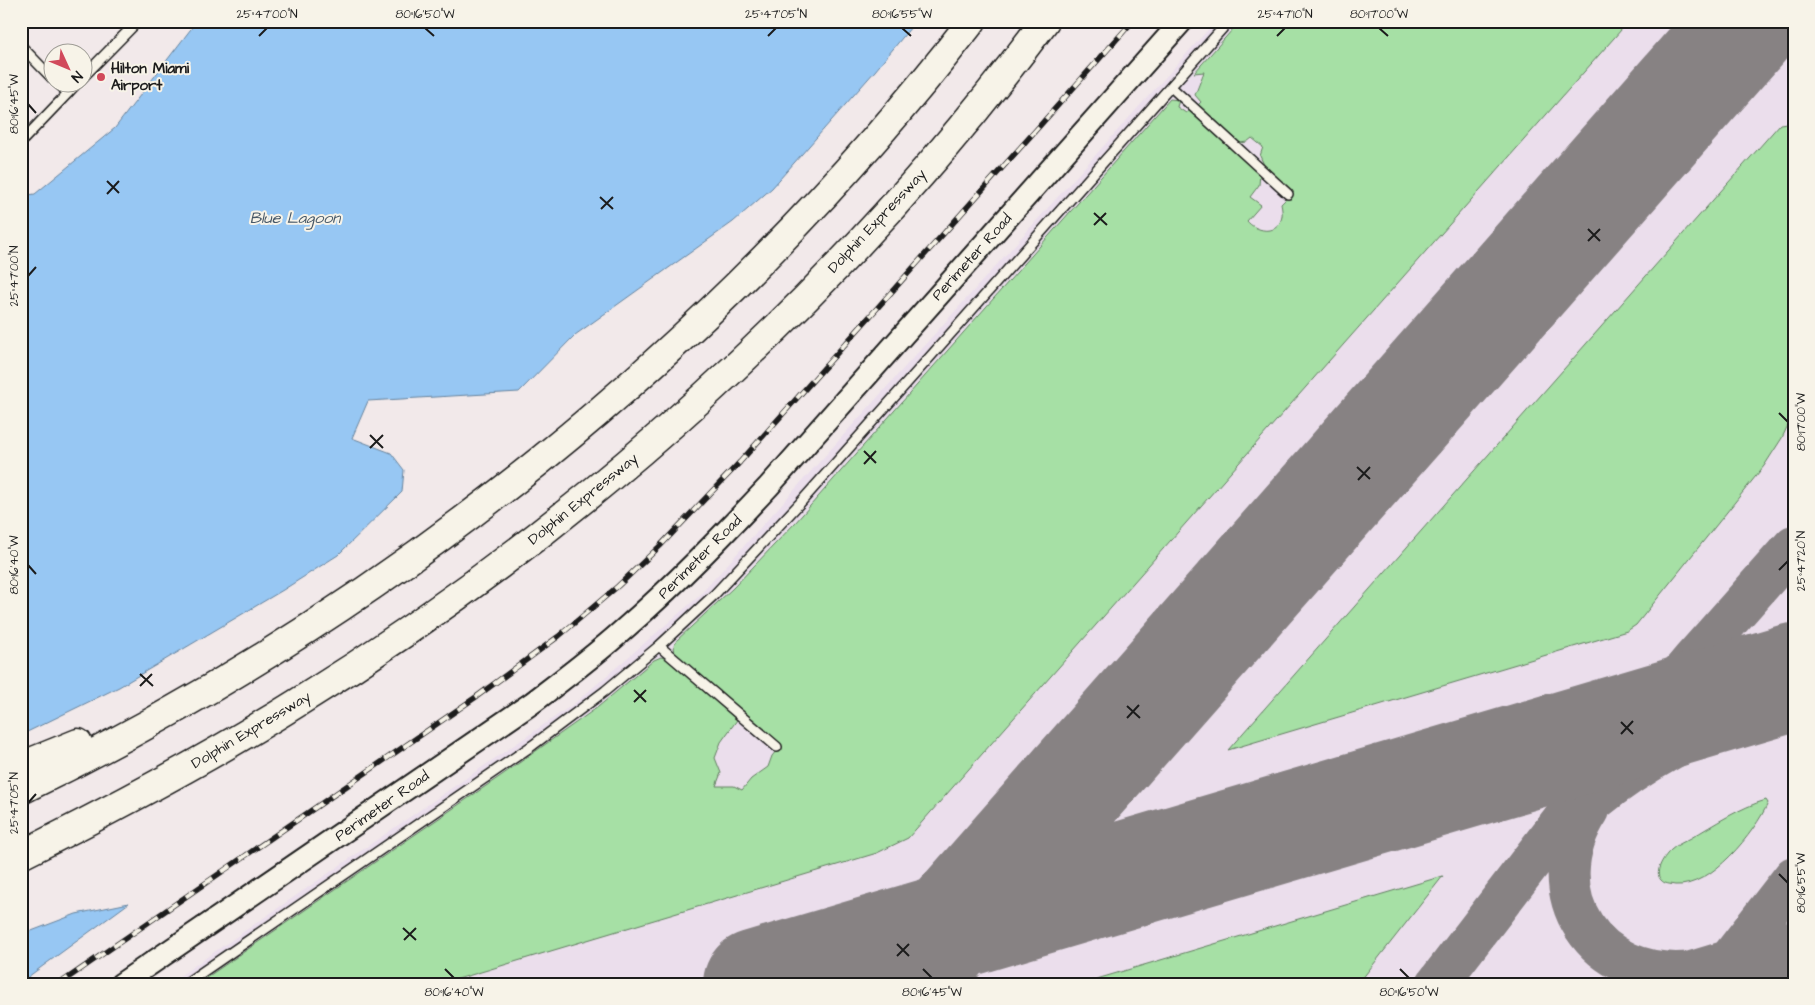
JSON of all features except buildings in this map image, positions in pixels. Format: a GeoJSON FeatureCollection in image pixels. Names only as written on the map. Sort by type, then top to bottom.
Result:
{"type":"FeatureCollection","features":[{"type":"Feature","properties":{"kind":"highway"},"geometry":{"type":"LineString","coordinates":[[21,790],[100,750],[205,692],[314,624],[448,531],[546,455],[629,385],[735,286],[835,183],[924,81],[972,21]]}},
{"type":"Feature","properties":{"kind":"highway","name":"Dolphin Expressway"},"geometry":{"type":"LineString","coordinates":[[21,855],[148,790],[298,703],[431,614],[526,546],[583,500],[707,392],[838,264],[950,140],[1045,21]]}},
{"type":"Feature","properties":{"kind":"highway"},"geometry":{"type":"LineString","coordinates":[[21,766],[205,692]]}},
{"type":"Feature","properties":{"kind":"street","name":"Perimeter Road"},"geometry":{"type":"LineString","coordinates":[[121,984],[532,702],[636,619],[709,549],[769,486],[1182,21]]}},
{"type":"Feature","properties":{"kind":"lane"},"geometry":{"type":"LineString","coordinates":[[92,68],[138,21]]}},
{"type":"Feature","properties":{"kind":"lane"},"geometry":{"type":"LineString","coordinates":[[185,984],[555,729],[659,646],[714,595],[750,558],[1230,21]]}},
{"type":"Feature","properties":{"kind":"lane"},"geometry":{"type":"LineString","coordinates":[[21,46],[42,68]]}},
{"type":"Feature","properties":{"kind":"lane"},"geometry":{"type":"LineString","coordinates":[[1171,86],[1288,194]]}},
{"type":"Feature","properties":{"kind":"lane"},"geometry":{"type":"LineString","coordinates":[[21,142],[68,93]]}},
{"type":"Feature","properties":{"kind":"lane"},"geometry":{"type":"LineString","coordinates":[[659,646],[777,747]]}},
{"type":"Feature","properties":{"kind":"shaded area"},"geometry":{"type":"Polygon","coordinates":[[[1216,21],[1794,21],[1794,984],[168,984],[575,703],[698,597],[1216,21]]]}},
{"type":"Feature","properties":{"kind":"green space"},"geometry":{"type":"Polygon","coordinates":[[[1240,21],[1629,21],[908,838],[877,853],[441,984],[197,984],[502,775],[598,707],[654,660],[661,657],[669,660],[737,720],[721,742],[715,758],[721,773],[716,786],[734,786],[742,790],[751,779],[768,767],[772,756],[780,746],[676,656],[673,648],[677,640],[733,588],[795,523],[1170,99],[1179,100],[1177,107],[1186,113],[1191,109],[1260,174],[1259,185],[1250,197],[1261,205],[1247,221],[1255,227],[1265,230],[1270,230],[1278,225],[1282,216],[1281,204],[1292,193],[1264,165],[1260,156],[1263,147],[1252,138],[1247,142],[1240,143],[1198,105],[1201,102],[1195,95],[1204,72],[1194,73],[1240,21]]]}},
{"type":"Feature","properties":{"kind":"green space"},"geometry":{"type":"Polygon","coordinates":[[[1794,122],[1794,412],[1782,438],[1764,466],[1636,625],[1627,631],[1228,750],[1780,124],[1794,122]]]}},
{"type":"Feature","properties":{"kind":"green space"},"geometry":{"type":"Polygon","coordinates":[[[1766,800],[1768,803],[1753,828],[1730,856],[1717,868],[1703,878],[1689,884],[1675,885],[1661,880],[1658,873],[1659,868],[1673,848],[1737,812],[1766,800]]]}},
{"type":"Feature","properties":{"kind":"green space"},"geometry":{"type":"Polygon","coordinates":[[[1443,876],[1358,984],[1080,984],[1443,876]]]}},
{"type":"Feature","properties":{"kind":"water","name":"Blue Lagoon"},"geometry":{"type":"Polygon","coordinates":[[[197,21],[916,21],[875,71],[772,188],[733,222],[575,335],[519,392],[368,401],[352,438],[391,453],[404,470],[402,492],[338,555],[283,590],[119,687],[21,735],[21,196],[35,194],[115,128],[197,21]]]}},
{"type":"Feature","properties":{"kind":"water"},"geometry":{"type":"Polygon","coordinates":[[[129,903],[21,982],[21,935],[76,914],[129,903]]]}},
{"type":"Feature","properties":{"kind":"taxiway"},"geometry":{"type":"LineString","coordinates":[[1437,984],[1604,766],[1692,661],[1794,546]]}},
{"type":"Feature","properties":{"kind":"taxiway"},"geometry":{"type":"LineString","coordinates":[[1596,799],[1618,782],[1666,751],[1794,687]]}},
{"type":"Feature","properties":{"kind":"taxiway"},"geometry":{"type":"LineString","coordinates":[[1589,810],[1574,841],[1569,872],[1572,901],[1584,926],[1603,947],[1627,963],[1658,972],[1692,972]]}},
{"type":"Feature","properties":{"kind":"taxiway"},"geometry":{"type":"LineString","coordinates":[[1725,966],[1794,877]]}},
{"type":"Feature","properties":{"kind":"taxiway"},"geometry":{"type":"LineString","coordinates":[[1665,980],[1794,941]]}},
{"type":"Feature","properties":{"kind":"taxiway"},"geometry":{"type":"LineString","coordinates":[[1730,960],[1756,962],[1780,971],[1794,982]]}},
{"type":"Feature","properties":{"kind":"runway"},"geometry":{"type":"LineString","coordinates":[[900,984],[1748,21]]}},
{"type":"Feature","properties":{"kind":"runway"},"geometry":{"type":"LineString","coordinates":[[757,984],[1794,677]]}},
{"type":"Feature","properties":{"kind":"railway"},"geometry":{"type":"LineString","coordinates":[[59,984],[476,697],[559,636],[618,586],[660,546],[740,462],[1133,21]]}},
{"type":"Feature","properties":{"kind":"place","name":"Hilton Miami Airport"},"geometry":{"type":"Point","coordinates":[101,77]}}]}
